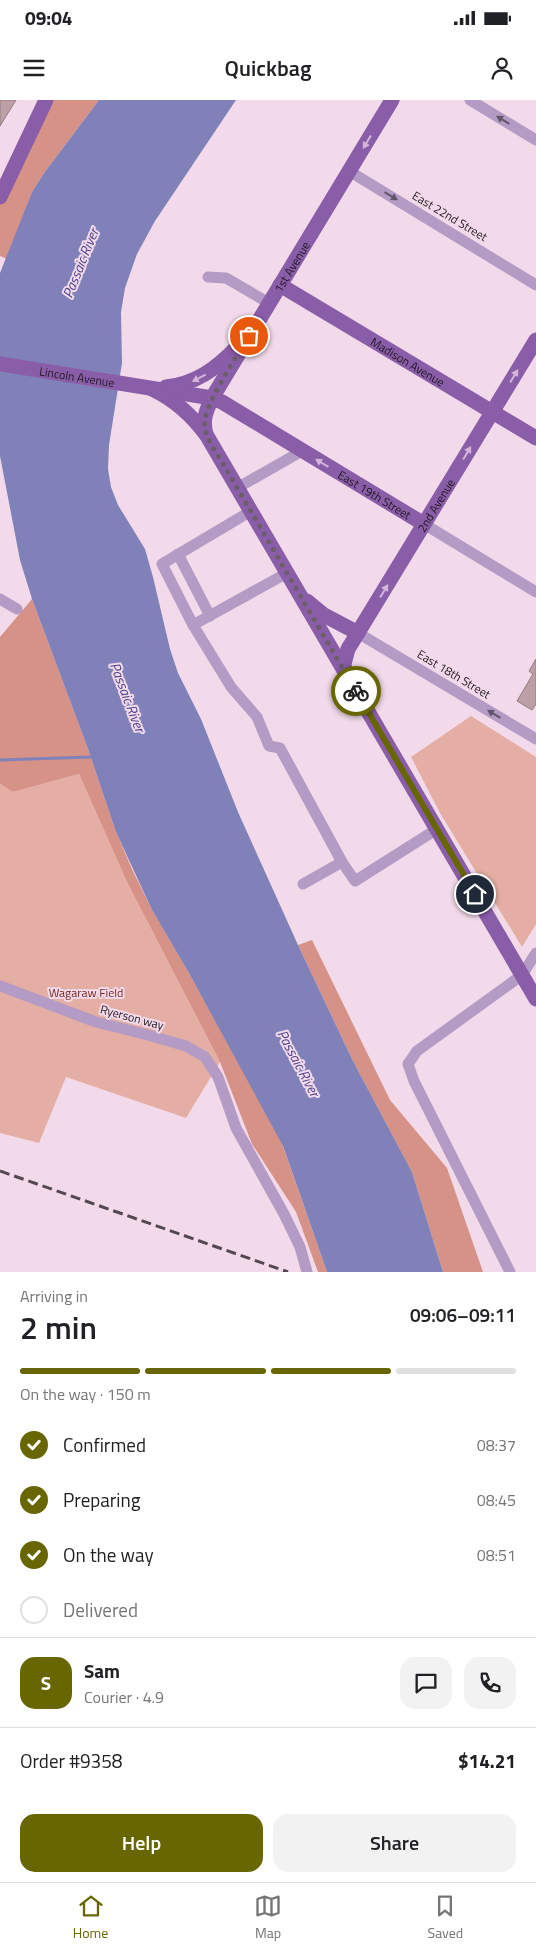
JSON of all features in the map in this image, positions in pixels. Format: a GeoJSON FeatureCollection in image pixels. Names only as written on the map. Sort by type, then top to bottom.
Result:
{"type":"FeatureCollection","features":[{"type":"Feature","properties":{"kind":"main road"},"geometry":{"type":"LineString","coordinates":[[1,192],[46,100]]}},
{"type":"Feature","properties":{"kind":"main road","name":"1st Avenue"},"geometry":{"type":"LineString","coordinates":[[207,436],[204,421],[212,398],[392,100]]}},
{"type":"Feature","properties":{"kind":"main road","name":"Madison Avenue"},"geometry":{"type":"LineString","coordinates":[[280,285],[536,438]]}},
{"type":"Feature","properties":{"kind":"main road"},"geometry":{"type":"LineString","coordinates":[[152,388],[181,385],[205,375],[227,357],[259,320]]}},
{"type":"Feature","properties":{"kind":"main road","name":"2nd Avenue"},"geometry":{"type":"LineString","coordinates":[[345,672],[345,657],[358,633],[536,340]]}},
{"type":"Feature","properties":{"kind":"main road","name":"Lincoln Avenue"},"geometry":{"type":"LineString","coordinates":[[0,364],[152,388]]}},
{"type":"Feature","properties":{"kind":"main road"},"geometry":{"type":"LineString","coordinates":[[152,388],[212,398]]}},
{"type":"Feature","properties":{"kind":"main road"},"geometry":{"type":"LineString","coordinates":[[152,388],[178,404],[193,418],[207,436],[536,999]]}},
{"type":"Feature","properties":{"kind":"main road","name":"East 19th Street"},"geometry":{"type":"LineString","coordinates":[[212,398],[424,524]]}},
{"type":"Feature","properties":{"kind":"main road"},"geometry":{"type":"LineString","coordinates":[[296,589],[315,608],[358,633]]}},
{"type":"Feature","properties":{"kind":"street"},"geometry":{"type":"LineString","coordinates":[[474,101],[536,140]]}},
{"type":"Feature","properties":{"kind":"street","name":"East 22nd Street"},"geometry":{"type":"LineString","coordinates":[[349,171],[536,285]]}},
{"type":"Feature","properties":{"kind":"street"},"geometry":{"type":"LineString","coordinates":[[208,277],[226,278],[269,303]]}},
{"type":"Feature","properties":{"kind":"street"},"geometry":{"type":"LineString","coordinates":[[237,488],[302,451]]}},
{"type":"Feature","properties":{"kind":"street"},"geometry":{"type":"LineString","coordinates":[[250,511],[162,564],[193,625],[231,687],[257,717],[269,746],[280,748],[342,862],[355,881],[437,829]]}},
{"type":"Feature","properties":{"kind":"street","name":"East 19th Street"},"geometry":{"type":"LineString","coordinates":[[424,524],[536,592]]}},
{"type":"Feature","properties":{"kind":"street"},"geometry":{"type":"LineString","coordinates":[[178,554],[210,616]]}},
{"type":"Feature","properties":{"kind":"street"},"geometry":{"type":"LineString","coordinates":[[193,625],[287,573]]}},
{"type":"Feature","properties":{"kind":"street"},"geometry":{"type":"LineString","coordinates":[[0,599],[17,609]]}},
{"type":"Feature","properties":{"kind":"street","name":"East 18th Street"},"geometry":{"type":"LineString","coordinates":[[358,633],[536,739]]}},
{"type":"Feature","properties":{"kind":"street"},"geometry":{"type":"LineString","coordinates":[[302,884],[342,862]]}},
{"type":"Feature","properties":{"kind":"street"},"geometry":{"type":"LineString","coordinates":[[510,1272],[414,1081],[408,1064],[417,1051],[522,975],[536,953]]}},
{"type":"Feature","properties":{"kind":"street","name":"Ryerson way"},"geometry":{"type":"LineString","coordinates":[[0,986],[96,1022],[148,1034],[186,1046],[205,1057],[218,1077],[236,1128],[284,1214],[300,1247],[307,1272]]}},
{"type":"Feature","properties":{"kind":"green space"},"geometry":{"type":"Polygon","coordinates":[[[471,716],[536,757],[536,924],[522,947],[440,813],[411,757],[471,716]]]}},
{"type":"Feature","properties":{"kind":"green space","name":"Wagaraw Field"},"geometry":{"type":"Polygon","coordinates":[[[79,774],[127,882],[220,1062],[186,1118],[66,1077],[39,1143],[0,1133],[0,784],[13,792],[79,774]]]}},
{"type":"Feature","properties":{"kind":"shaded area"},"geometry":{"type":"Polygon","coordinates":[[[46,100],[99,100],[32,192],[7,259],[0,256],[0,197],[46,100]]]}},
{"type":"Feature","properties":{"kind":"shaded area"},"geometry":{"type":"Polygon","coordinates":[[[32,599],[88,749],[116,832],[132,869],[152,910],[280,1138],[327,1272],[318,1272],[296,1212],[252,1144],[220,1062],[127,882],[79,774],[13,792],[0,784],[0,637],[32,599]]]}},
{"type":"Feature","properties":{"kind":"shaded area"},"geometry":{"type":"Polygon","coordinates":[[[312,940],[390,1100],[447,1168],[483,1272],[443,1272],[412,1172],[352,1059],[298,945],[312,940]]]}},
{"type":"Feature","properties":{"kind":"water","name":"Passaic River"},"geometry":{"type":"Polygon","coordinates":[[[99,100],[236,100],[155,221],[137,254],[125,288],[121,312],[122,363],[109,445],[108,469],[111,487],[118,505],[145,549],[170,649],[178,673],[201,719],[238,812],[298,945],[352,1059],[412,1172],[443,1272],[327,1272],[283,1146],[190,975],[152,910],[116,832],[88,749],[32,599],[20,560],[0,456],[0,273],[32,192],[99,100]]]}},
{"type":"Feature","properties":{"kind":"building"},"geometry":{"type":"Polygon","coordinates":[[[0,100],[16,100],[0,126],[0,100]]]}},
{"type":"Feature","properties":{"kind":"building"},"geometry":{"type":"Polygon","coordinates":[[[536,659],[536,704],[532,710],[517,701],[533,674],[529,671],[536,659]]]}},
{"type":"Feature","properties":{"kind":"waterway"},"geometry":{"type":"LineString","coordinates":[[0,760],[91,757]]}},
{"type":"Feature","properties":{"kind":"railway"},"geometry":{"type":"LineString","coordinates":[[0,1171],[288,1272]]}},
{"type":"Feature","properties":{"kind":"way so far"},"geometry":{"type":"LineString","coordinates":[[249,336],[208,406],[204,421],[207,436],[356,691]]}},
{"type":"Feature","properties":{"kind":"route"},"geometry":{"type":"LineString","coordinates":[[356,691],[475,894]]}}]}
